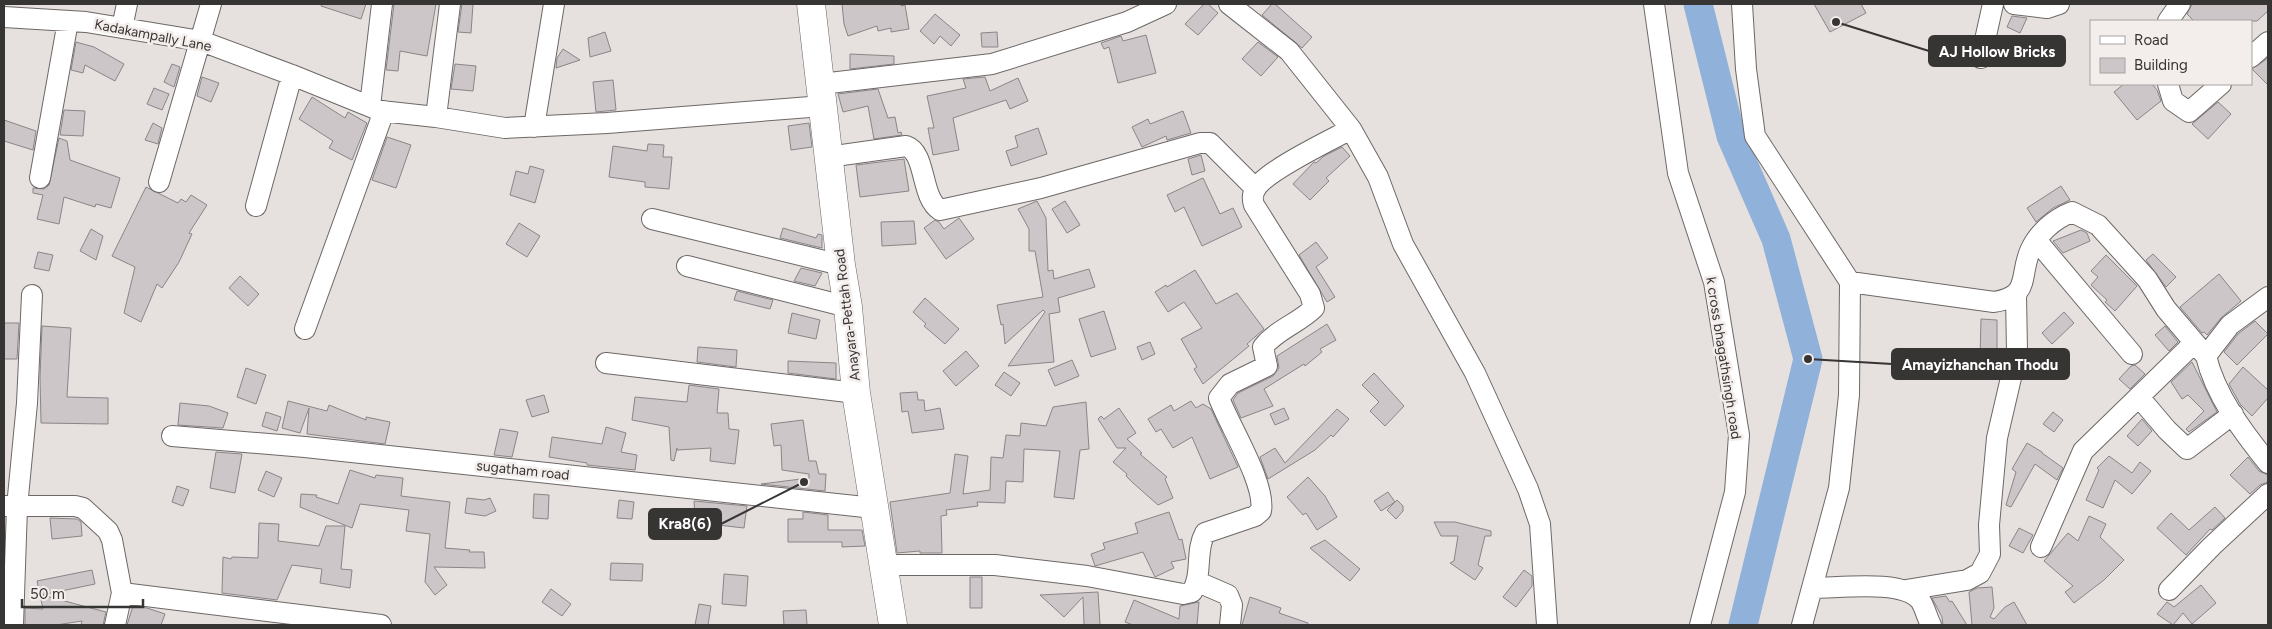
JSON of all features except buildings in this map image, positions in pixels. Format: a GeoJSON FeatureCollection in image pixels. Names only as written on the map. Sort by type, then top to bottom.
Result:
{"type":"FeatureCollection","features":[{"type":"Feature","properties":{"kind":"main road","name":"Anayara-Pettah Road"},"geometry":{"type":"LineString","coordinates":[[811,4],[841,265],[848,307],[856,393],[885,565],[893,625]]}},
{"type":"Feature","properties":{"kind":"street"},"geometry":{"type":"LineString","coordinates":[[122,28],[127,4]]}},
{"type":"Feature","properties":{"kind":"street"},"geometry":{"type":"LineString","coordinates":[[159,182],[211,4]]}},
{"type":"Feature","properties":{"kind":"street"},"geometry":{"type":"LineString","coordinates":[[305,329],[378,110],[382,4]]}},
{"type":"Feature","properties":{"kind":"street"},"geometry":{"type":"LineString","coordinates":[[436,116],[450,4]]}},
{"type":"Feature","properties":{"kind":"street"},"geometry":{"type":"LineString","coordinates":[[534,126],[554,4]]}},
{"type":"Feature","properties":{"kind":"street","name":"Kadakampally Lane"},"geometry":{"type":"LineString","coordinates":[[4,17],[68,21],[201,41],[378,110],[436,116],[506,128],[822,95],[992,64],[1127,22],[1166,4]]}},
{"type":"Feature","properties":{"kind":"street"},"geometry":{"type":"LineString","coordinates":[[1229,4],[1289,50],[1351,129],[1378,177],[1402,244],[1476,373],[1528,489],[1540,524],[1547,625]]}},
{"type":"Feature","properties":{"kind":"street","name":"k cross bhagathsingh road"},"geometry":{"type":"LineString","coordinates":[[1654,4],[1678,173],[1714,282],[1739,435],[1735,492],[1700,625]]}},
{"type":"Feature","properties":{"kind":"street"},"geometry":{"type":"LineString","coordinates":[[1742,4],[1746,69],[1755,136],[1850,282],[1848,395],[1839,488],[1802,625]]}},
{"type":"Feature","properties":{"kind":"street"},"geometry":{"type":"LineString","coordinates":[[1980,58],[1994,4]]}},
{"type":"Feature","properties":{"kind":"street"},"geometry":{"type":"LineString","coordinates":[[2014,4],[2047,8],[2059,4]]}},
{"type":"Feature","properties":{"kind":"street"},"geometry":{"type":"LineString","coordinates":[[2169,20],[2180,4]]}},
{"type":"Feature","properties":{"kind":"street"},"geometry":{"type":"LineString","coordinates":[[40,178],[68,21]]}},
{"type":"Feature","properties":{"kind":"street"},"geometry":{"type":"LineString","coordinates":[[2252,57],[2268,42]]}},
{"type":"Feature","properties":{"kind":"street"},"geometry":{"type":"LineString","coordinates":[[256,206],[292,75]]}},
{"type":"Feature","properties":{"kind":"street"},"geometry":{"type":"LineString","coordinates":[[2168,85],[2173,100],[2188,112],[2220,85]]}},
{"type":"Feature","properties":{"kind":"street"},"geometry":{"type":"LineString","coordinates":[[885,565],[995,565],[1087,576],[1183,594],[1192,592],[1198,582],[1201,540],[1205,533],[1254,516],[1261,511],[1263,501],[1258,484],[1219,398],[1230,384],[1266,366],[1263,346],[1269,339],[1308,314],[1314,308],[1310,294],[1254,205],[1252,198],[1255,188],[1274,173],[1351,129]]}},
{"type":"Feature","properties":{"kind":"street"},"geometry":{"type":"LineString","coordinates":[[828,157],[906,146],[912,148],[917,156],[934,206],[940,210],[1041,188],[1200,143],[1210,143],[1255,188]]}},
{"type":"Feature","properties":{"kind":"street"},"geometry":{"type":"LineString","coordinates":[[1850,282],[1994,302],[2007,300],[2016,295],[2022,285],[2030,251],[2037,241],[2056,218],[2072,212],[2098,225],[2147,279],[2166,309],[2200,349],[2210,377],[2250,441],[2268,463]]}},
{"type":"Feature","properties":{"kind":"street"},"geometry":{"type":"LineString","coordinates":[[652,219],[841,265]]}},
{"type":"Feature","properties":{"kind":"street"},"geometry":{"type":"LineString","coordinates":[[2037,241],[2132,354]]}},
{"type":"Feature","properties":{"kind":"street"},"geometry":{"type":"LineString","coordinates":[[687,266],[848,307]]}},
{"type":"Feature","properties":{"kind":"street"},"geometry":{"type":"LineString","coordinates":[[12,625],[9,571],[10,506],[27,402],[32,295]]}},
{"type":"Feature","properties":{"kind":"street"},"geometry":{"type":"LineString","coordinates":[[1813,588],[1885,587],[1906,590],[1967,580],[1980,573],[1990,554],[1989,525],[1997,438],[2016,352],[2016,295]]}},
{"type":"Feature","properties":{"kind":"street"},"geometry":{"type":"LineString","coordinates":[[2041,547],[2083,451],[2139,397],[2268,297]]}},
{"type":"Feature","properties":{"kind":"street"},"geometry":{"type":"LineString","coordinates":[[606,363],[856,393]]}},
{"type":"Feature","properties":{"kind":"street"},"geometry":{"type":"LineString","coordinates":[[2139,397],[2167,430],[2187,449],[2233,414]]}},
{"type":"Feature","properties":{"kind":"street","name":"sugatham road"},"geometry":{"type":"LineString","coordinates":[[172,436],[305,447],[874,508]]}},
{"type":"Feature","properties":{"kind":"street"},"geometry":{"type":"LineString","coordinates":[[2169,590],[2212,546],[2268,494]]}},
{"type":"Feature","properties":{"kind":"street"},"geometry":{"type":"LineString","coordinates":[[10,506],[75,506],[83,508],[108,531],[112,540],[122,593],[115,625]]}},
{"type":"Feature","properties":{"kind":"street"},"geometry":{"type":"LineString","coordinates":[[1198,582],[1228,595],[1232,605],[1230,625]]}},
{"type":"Feature","properties":{"kind":"street"},"geometry":{"type":"LineString","coordinates":[[1906,590],[1920,601],[1931,625]]}},
{"type":"Feature","properties":{"kind":"street"},"geometry":{"type":"LineString","coordinates":[[122,593],[381,625]]}},
{"type":"Feature","properties":{"kind":"waterway"},"geometry":{"type":"LineString","coordinates":[[1698,4],[1731,136],[1776,239],[1808,359],[1743,625]]}},
{"type":"Feature","properties":{"kind":"place","name":"AJ Hollow Bricks"},"geometry":{"type":"Point","coordinates":[1836,22]}},
{"type":"Feature","properties":{"kind":"place","name":"Amayizhanchan Thodu"},"geometry":{"type":"Point","coordinates":[1808,359]}},
{"type":"Feature","properties":{"kind":"place","name":"Kra8(6)"},"geometry":{"type":"Point","coordinates":[804,482]}}]}
